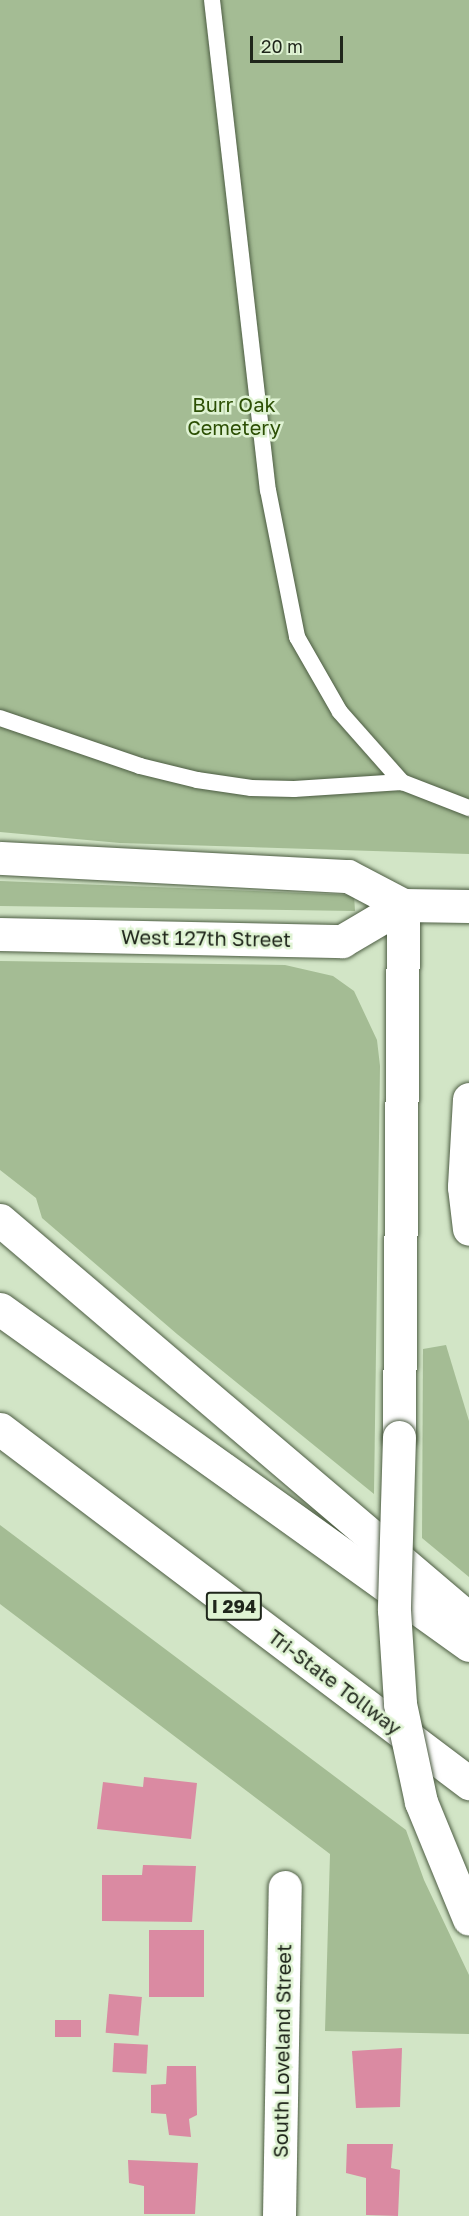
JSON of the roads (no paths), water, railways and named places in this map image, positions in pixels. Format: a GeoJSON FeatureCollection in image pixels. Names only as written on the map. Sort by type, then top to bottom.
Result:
{"type":"FeatureCollection","features":[{"type":"Feature","properties":{"kind":"main road"},"geometry":{"type":"LineString","coordinates":[[0,858],[348,876],[403,905],[469,906]]}},
{"type":"Feature","properties":{"kind":"main road"},"geometry":{"type":"LineString","coordinates":[[403,905],[399,1437],[394,1610],[400,1704],[420,1802],[469,1919]]}},
{"type":"Feature","properties":{"kind":"main road","name":"West 127th Street"},"geometry":{"type":"LineString","coordinates":[[0,934],[342,941],[403,905]]}},
{"type":"Feature","properties":{"kind":"main road"},"geometry":{"type":"LineString","coordinates":[[469,1099],[464,1187],[469,1229]]}},
{"type":"Feature","properties":{"kind":"main road"},"geometry":{"type":"LineString","coordinates":[[0,1221],[469,1619]]}},
{"type":"Feature","properties":{"kind":"main road"},"geometry":{"type":"LineString","coordinates":[[0,1309],[469,1645]]}},
{"type":"Feature","properties":{"kind":"main road","name":"Tri-State Tollway"},"geometry":{"type":"LineString","coordinates":[[0,1429],[469,1783]]}},
{"type":"Feature","properties":{"kind":"main road","name":"South Loveland Street"},"geometry":{"type":"LineString","coordinates":[[279,2216],[285,1887]]}},
{"type":"Feature","properties":{"kind":"lane"},"geometry":{"type":"LineString","coordinates":[[212,0],[267,490],[297,637],[340,712],[402,782]]}},
{"type":"Feature","properties":{"kind":"lane"},"geometry":{"type":"LineString","coordinates":[[0,718],[140,766],[240,787],[294,789],[402,782],[469,808]]}},
{"type":"Feature","properties":{"kind":"park label","name":"Burr Oak Cemetery"},"geometry":{"type":"Point","coordinates":[234,416]}}]}
